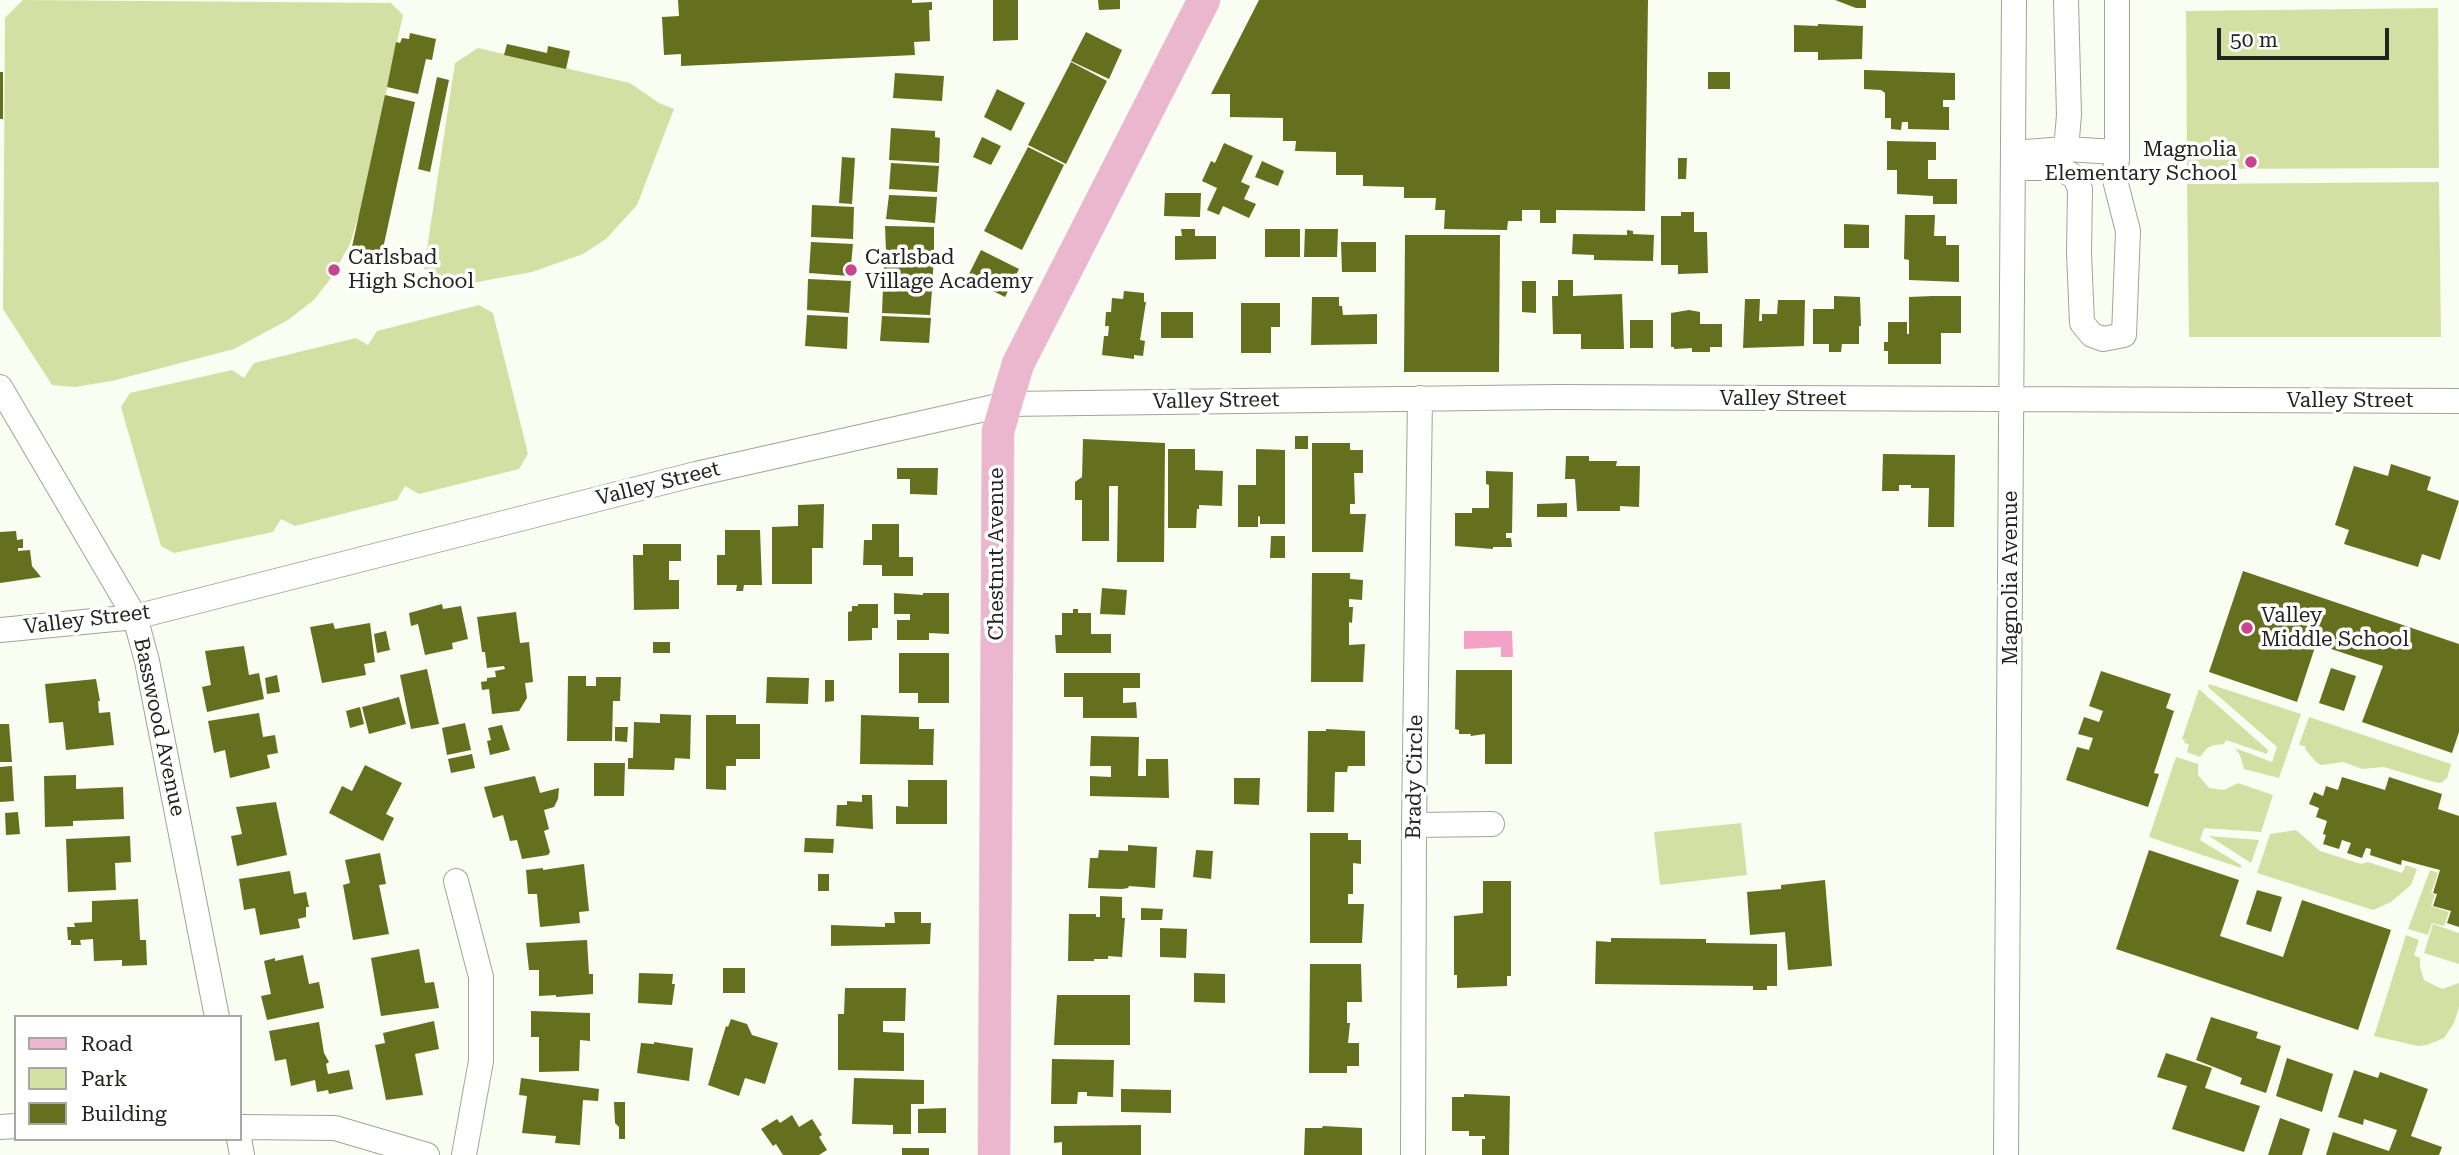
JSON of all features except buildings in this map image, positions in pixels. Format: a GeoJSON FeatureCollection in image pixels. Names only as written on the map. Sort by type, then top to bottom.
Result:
{"type":"FeatureCollection","features":[{"type":"Feature","properties":{"kind":"main road","name":"Chestnut Avenue"},"geometry":{"type":"LineString","coordinates":[[994,1155],[998,431],[1018,364],[1204,0]]}},
{"type":"Feature","properties":{"kind":"street","name":"Magnolia Avenue"},"geometry":{"type":"LineString","coordinates":[[2006,1155],[2014,0]]}},
{"type":"Feature","properties":{"kind":"street"},"geometry":{"type":"LineString","coordinates":[[2066,0],[2069,115],[2066,149]]}},
{"type":"Feature","properties":{"kind":"street"},"geometry":{"type":"LineString","coordinates":[[2013,160],[2059,168],[2075,177],[2080,189],[2078,253],[2082,323],[2091,335],[2103,339],[2124,335],[2129,231],[2114,176],[2117,0]]}},
{"type":"Feature","properties":{"kind":"street"},"geometry":{"type":"LineString","coordinates":[[2013,160],[2066,149],[2116,152]]}},
{"type":"Feature","properties":{"kind":"street","name":"Basswood Avenue"},"geometry":{"type":"LineString","coordinates":[[0,387],[135,617],[147,661],[217,1015]]}},
{"type":"Feature","properties":{"kind":"street","name":"Valley Street"},"geometry":{"type":"LineString","coordinates":[[0,630],[135,617],[696,474],[1007,404],[1420,398],[2459,401]]}},
{"type":"Feature","properties":{"kind":"street","name":"Brady Circle"},"geometry":{"type":"LineString","coordinates":[[1413,1155],[1420,398]]}},
{"type":"Feature","properties":{"kind":"street"},"geometry":{"type":"LineString","coordinates":[[1415,825],[1492,824]]}},
{"type":"Feature","properties":{"kind":"street"},"geometry":{"type":"LineString","coordinates":[[456,881],[481,977],[481,1061],[464,1155]]}},
{"type":"Feature","properties":{"kind":"street"},"geometry":{"type":"LineString","coordinates":[[242,1127],[335,1128],[427,1155]]}},
{"type":"Feature","properties":{"kind":"green space"},"geometry":{"type":"Polygon","coordinates":[[[23,0],[391,3],[403,15],[361,208],[350,244],[331,278],[314,300],[288,320],[234,349],[112,381],[75,387],[52,385],[3,309],[5,18],[23,0]]]}},
{"type":"Feature","properties":{"kind":"green space"},"geometry":{"type":"Polygon","coordinates":[[[2438,8],[2439,168],[2187,169],[2186,11],[2438,8]]]}},
{"type":"Feature","properties":{"kind":"green space"},"geometry":{"type":"Polygon","coordinates":[[[478,48],[630,83],[659,103],[674,109],[637,205],[606,239],[583,254],[532,272],[472,283],[449,279],[424,269],[455,63],[478,48]]]}},
{"type":"Feature","properties":{"kind":"green space"},"geometry":{"type":"Polygon","coordinates":[[[2439,182],[2441,337],[2189,337],[2187,184],[2439,182]]]}},
{"type":"Feature","properties":{"kind":"green space"},"geometry":{"type":"Polygon","coordinates":[[[479,305],[493,313],[528,454],[519,469],[419,494],[405,486],[397,500],[295,526],[281,519],[273,532],[174,553],[161,546],[121,407],[130,393],[232,370],[244,378],[254,363],[356,338],[368,345],[377,331],[479,305]]]}},
{"type":"Feature","properties":{"kind":"green space"},"geometry":{"type":"Polygon","coordinates":[[[2209,684],[2301,714],[2279,778],[2244,769],[2235,748],[2272,762],[2277,747],[2208,687],[2209,684]]]}},
{"type":"Feature","properties":{"kind":"green space"},"geometry":{"type":"Polygon","coordinates":[[[2199,689],[2268,750],[2267,754],[2226,740],[2224,744],[2207,748],[2200,757],[2187,752],[2189,744],[2182,739],[2199,689]]]}},
{"type":"Feature","properties":{"kind":"green space"},"geometry":{"type":"Polygon","coordinates":[[[2309,717],[2451,764],[2447,778],[2441,783],[2384,767],[2362,769],[2343,762],[2322,765],[2317,763],[2306,747],[2299,745],[2309,717]]]}},
{"type":"Feature","properties":{"kind":"green space"},"geometry":{"type":"Polygon","coordinates":[[[2176,757],[2198,764],[2198,775],[2209,788],[2224,790],[2238,783],[2273,795],[2261,832],[2204,828],[2200,840],[2241,865],[2241,868],[2149,837],[2176,757]]]}},
{"type":"Feature","properties":{"kind":"green space"},"geometry":{"type":"Polygon","coordinates":[[[1741,823],[1747,875],[1660,885],[1654,832],[1741,823]]]}},
{"type":"Feature","properties":{"kind":"green space"},"geometry":{"type":"Polygon","coordinates":[[[2296,830],[2320,851],[2402,873],[2406,865],[2417,869],[2411,885],[2391,902],[2373,910],[2257,873],[2270,834],[2296,830]]]}},
{"type":"Feature","properties":{"kind":"green space"},"geometry":{"type":"Polygon","coordinates":[[[2209,836],[2259,840],[2251,863],[2209,836]]]}},
{"type":"Feature","properties":{"kind":"green space"},"geometry":{"type":"Polygon","coordinates":[[[2430,870],[2438,873],[2431,893],[2435,895],[2431,906],[2449,912],[2444,926],[2432,923],[2428,935],[2408,929],[2430,870]]]}},
{"type":"Feature","properties":{"kind":"green space"},"geometry":{"type":"Polygon","coordinates":[[[2433,924],[2459,933],[2459,964],[2424,953],[2433,924]]]}},
{"type":"Feature","properties":{"kind":"green space"},"geometry":{"type":"Polygon","coordinates":[[[2406,935],[2419,940],[2414,955],[2420,958],[2424,980],[2442,989],[2459,983],[2459,1007],[2454,1023],[2444,1038],[2427,1045],[2418,1046],[2374,1036],[2406,935]]]}},
{"type":"Feature","properties":{"kind":"shaded area"},"geometry":{"type":"Polygon","coordinates":[[[1464,631],[1512,631],[1513,657],[1501,657],[1501,647],[1464,649],[1464,631]]]}},
{"type":"Feature","properties":{"kind":"place","name":"Magnolia Elementary School"},"geometry":{"type":"Point","coordinates":[2251,162]}},
{"type":"Feature","properties":{"kind":"place","name":"Carlsbad High School"},"geometry":{"type":"Point","coordinates":[334,270]}},
{"type":"Feature","properties":{"kind":"place","name":"Carlsbad Village Academy"},"geometry":{"type":"Point","coordinates":[851,270]}},
{"type":"Feature","properties":{"kind":"place","name":"Valley Middle School"},"geometry":{"type":"Point","coordinates":[2247,628]}}]}
